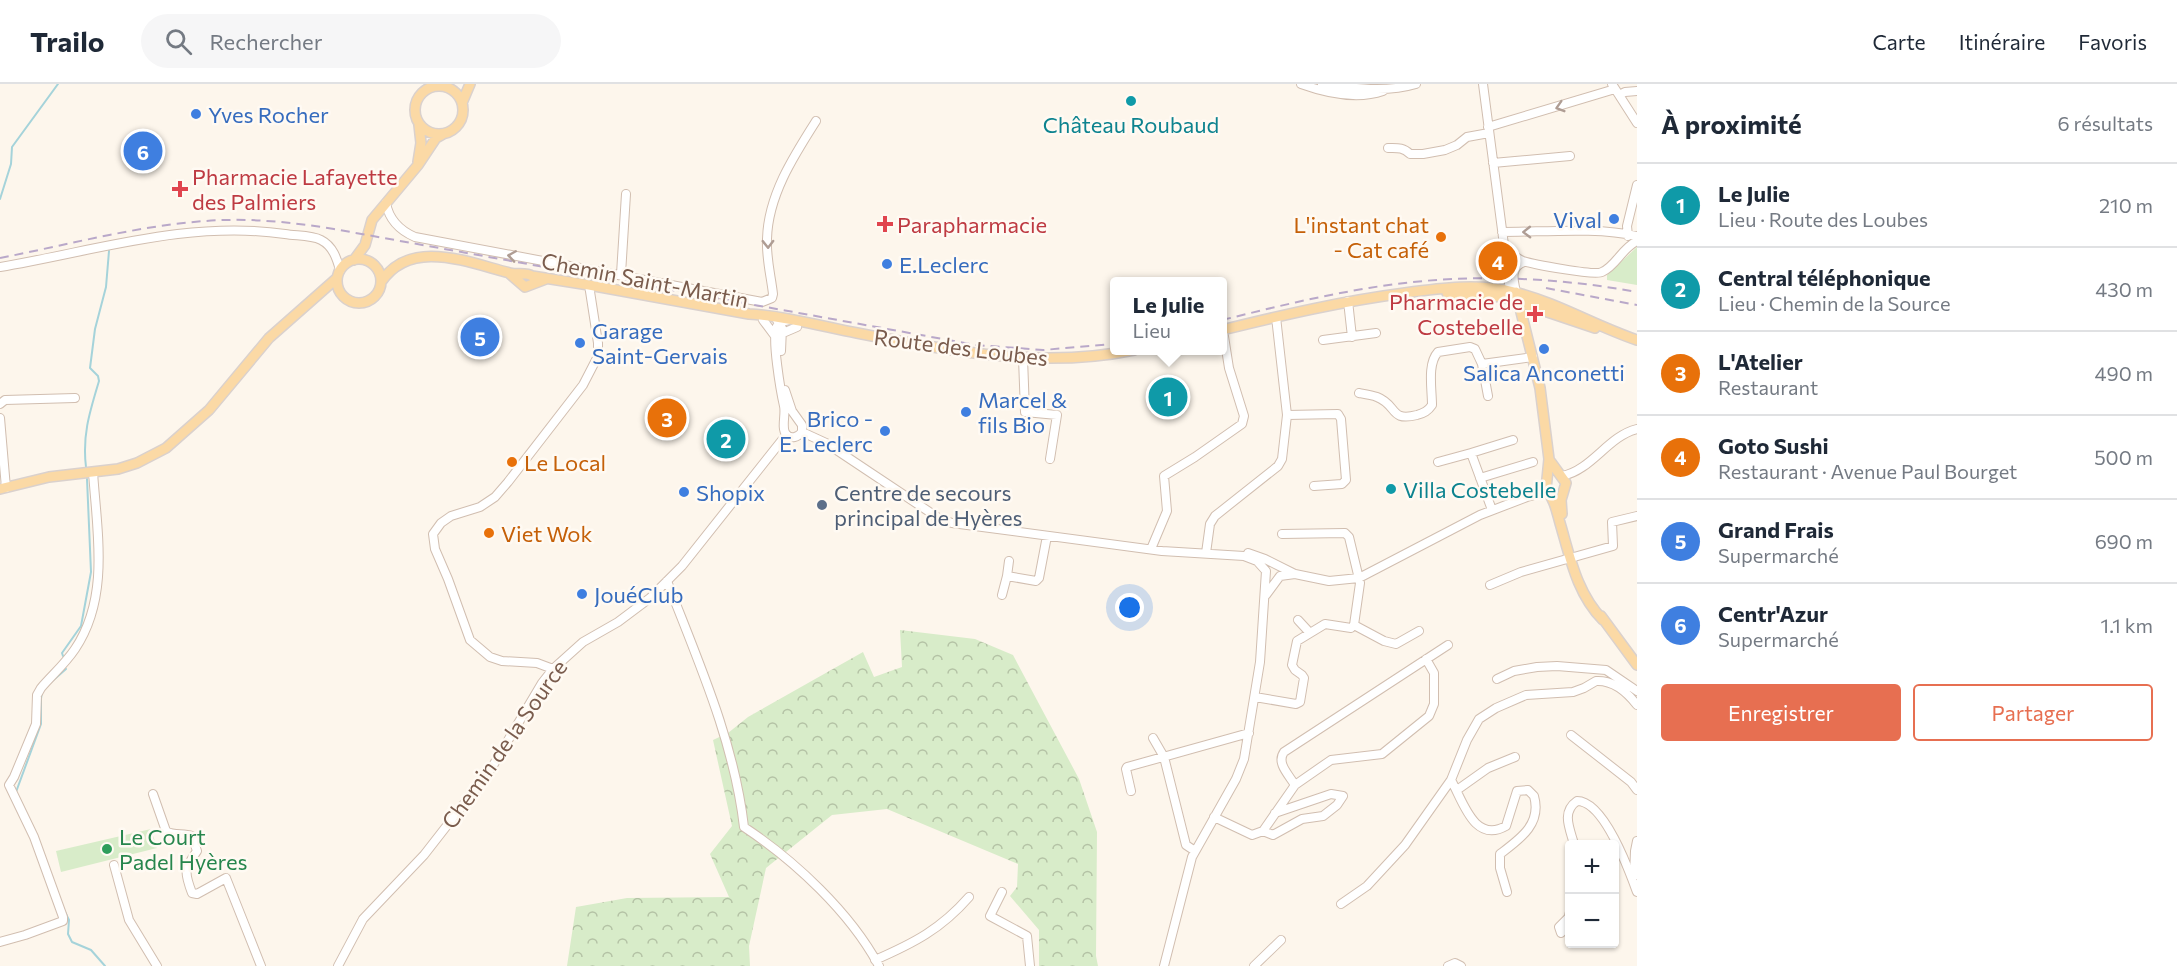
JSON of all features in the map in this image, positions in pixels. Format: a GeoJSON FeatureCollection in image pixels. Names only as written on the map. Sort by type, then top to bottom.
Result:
{"type":"FeatureCollection","features":[{"type":"Feature","properties":{"kind":"main road"},"geometry":{"type":"LineString","coordinates":[[462,103],[470,84]]}},
{"type":"Feature","properties":{"kind":"main road"},"geometry":{"type":"LineString","coordinates":[[3,488],[49,477],[93,472],[137,463],[176,440],[209,410],[269,339],[307,303],[329,287],[365,245],[372,220],[418,165],[436,138],[450,132],[459,123],[463,110],[462,103],[448,86],[427,89],[417,99],[414,113],[419,125],[421,143],[418,165]]}},
{"type":"Feature","properties":{"kind":"main road"},"geometry":{"type":"LineString","coordinates":[[419,125],[430,133],[443,134]]}},
{"type":"Feature","properties":{"kind":"main road"},"geometry":{"type":"LineString","coordinates":[[307,303],[324,295],[335,294],[357,304],[369,301],[378,293],[381,282],[380,273],[373,264],[365,245]]}},
{"type":"Feature","properties":{"kind":"main road","name":"Route des Loubes"},"geometry":{"type":"LineString","coordinates":[[373,264],[395,266],[415,258],[431,256],[485,266],[527,279],[548,278],[933,347],[1023,358],[1069,359],[1110,354]]}},
{"type":"Feature","properties":{"kind":"main road"},"geometry":{"type":"LineString","coordinates":[[352,261],[363,260],[373,264]]}},
{"type":"Feature","properties":{"kind":"main road"},"geometry":{"type":"LineString","coordinates":[[381,282],[395,266]]}},
{"type":"Feature","properties":{"kind":"main road"},"geometry":{"type":"LineString","coordinates":[[338,274],[337,286],[342,296]]}},
{"type":"Feature","properties":{"kind":"main road"},"geometry":{"type":"LineString","coordinates":[[1227,329],[1348,301],[1463,287],[1498,289],[1533,306],[1637,340]]}},
{"type":"Feature","properties":{"kind":"main road"},"geometry":{"type":"LineString","coordinates":[[1417,291],[1514,296],[1558,305],[1616,333]]}},
{"type":"Feature","properties":{"kind":"main road"},"geometry":{"type":"LineString","coordinates":[[1514,296],[1530,358]]}},
{"type":"Feature","properties":{"kind":"main road"},"geometry":{"type":"LineString","coordinates":[[1514,296],[1540,388],[1549,459],[1547,482],[1572,557],[1603,620],[1637,665]]}},
{"type":"Feature","properties":{"kind":"main road"},"geometry":{"type":"LineString","coordinates":[[1520,313],[1525,308],[1533,306]]}},
{"type":"Feature","properties":{"kind":"main road","name":"Route des Loubes"},"geometry":{"type":"LineString","coordinates":[[749,314],[763,320],[785,321]]}},
{"type":"Feature","properties":{"kind":"main road"},"geometry":{"type":"LineString","coordinates":[[1549,459],[1566,481],[1562,512],[1572,557]]}},
{"type":"Feature","properties":{"kind":"main road"},"geometry":{"type":"LineString","coordinates":[[1547,482],[1554,475],[1561,476]]}},
{"type":"Feature","properties":{"kind":"main road"},"geometry":{"type":"LineString","coordinates":[[1551,494],[1564,490]]}},
{"type":"Feature","properties":{"kind":"main road"},"geometry":{"type":"LineString","coordinates":[[1625,651],[1637,674]]}},
{"type":"Feature","properties":{"kind":"street"},"geometry":{"type":"LineString","coordinates":[[1301,84],[1326,91],[1366,95],[1416,84]]}},
{"type":"Feature","properties":{"kind":"street"},"geometry":{"type":"LineString","coordinates":[[1322,84],[1390,89]]}},
{"type":"Feature","properties":{"kind":"street"},"geometry":{"type":"LineString","coordinates":[[1483,84],[1507,275],[1514,296]]}},
{"type":"Feature","properties":{"kind":"street"},"geometry":{"type":"LineString","coordinates":[[1615,89],[1637,123]]}},
{"type":"Feature","properties":{"kind":"street"},"geometry":{"type":"LineString","coordinates":[[1388,148],[1400,147],[1406,149],[1410,154],[1445,150],[1457,145],[1467,137],[1615,89],[1624,92],[1637,91]]}},
{"type":"Feature","properties":{"kind":"street","name":"Chemin Saint-Martin"},"geometry":{"type":"LineString","coordinates":[[386,203],[388,214],[395,223],[401,230],[415,237],[762,302],[768,300],[773,294],[767,237],[770,215],[784,176],[816,122]]}},
{"type":"Feature","properties":{"kind":"street"},"geometry":{"type":"LineString","coordinates":[[1493,163],[1570,156]]}},
{"type":"Feature","properties":{"kind":"street"},"geometry":{"type":"LineString","coordinates":[[1627,248],[1627,226],[1637,185]]}},
{"type":"Feature","properties":{"kind":"street"},"geometry":{"type":"LineString","coordinates":[[621,274],[626,194]]}},
{"type":"Feature","properties":{"kind":"street"},"geometry":{"type":"LineString","coordinates":[[0,267],[174,233],[216,230],[269,232],[318,239],[327,244],[337,257],[338,274]]}},
{"type":"Feature","properties":{"kind":"street"},"geometry":{"type":"LineString","coordinates":[[1502,232],[1637,236]]}},
{"type":"Feature","properties":{"kind":"street"},"geometry":{"type":"LineString","coordinates":[[1504,246],[1524,262],[1596,274],[1608,269],[1627,248],[1637,241]]}},
{"type":"Feature","properties":{"kind":"street"},"geometry":{"type":"LineString","coordinates":[[337,257],[352,261]]}},
{"type":"Feature","properties":{"kind":"street"},"geometry":{"type":"LineString","coordinates":[[1514,296],[1513,273],[1517,265],[1524,262]]}},
{"type":"Feature","properties":{"kind":"street"},"geometry":{"type":"LineString","coordinates":[[1498,289],[1504,285],[1507,275]]}},
{"type":"Feature","properties":{"kind":"street"},"geometry":{"type":"LineString","coordinates":[[553,669],[537,663],[502,661],[490,657],[470,640],[435,549],[433,534],[441,523],[451,516],[480,507],[495,497],[587,378],[598,356],[589,285]]}},
{"type":"Feature","properties":{"kind":"street"},"geometry":{"type":"LineString","coordinates":[[1348,301],[1352,337]]}},
{"type":"Feature","properties":{"kind":"street"},"geometry":{"type":"LineString","coordinates":[[1206,553],[1210,524],[1215,516],[1278,466],[1282,459],[1287,415],[1276,317]]}},
{"type":"Feature","properties":{"kind":"street"},"geometry":{"type":"LineString","coordinates":[[763,320],[779,334]]}},
{"type":"Feature","properties":{"kind":"street"},"geometry":{"type":"LineString","coordinates":[[785,321],[779,334],[779,379],[785,412],[784,430],[786,435],[796,437],[802,432]]}},
{"type":"Feature","properties":{"kind":"street"},"geometry":{"type":"LineString","coordinates":[[785,321],[779,334],[786,393],[792,411],[802,425],[802,432]]}},
{"type":"Feature","properties":{"kind":"street"},"geometry":{"type":"LineString","coordinates":[[1323,340],[1376,333]]}},
{"type":"Feature","properties":{"kind":"street"},"geometry":{"type":"LineString","coordinates":[[1359,393],[1378,397],[1388,404],[1399,417],[1424,413],[1432,405],[1432,362],[1438,352],[1470,347],[1475,349],[1482,364],[1488,396]]}},
{"type":"Feature","properties":{"kind":"street"},"geometry":{"type":"LineString","coordinates":[[1151,549],[1167,511],[1164,476],[1195,458],[1242,424],[1244,416],[1227,355]]}},
{"type":"Feature","properties":{"kind":"street"},"geometry":{"type":"LineString","coordinates":[[1023,358],[1025,412],[1057,415],[1050,459]]}},
{"type":"Feature","properties":{"kind":"street"},"geometry":{"type":"LineString","coordinates":[[1482,364],[1530,358]]}},
{"type":"Feature","properties":{"kind":"street"},"geometry":{"type":"LineString","coordinates":[[0,404],[5,400],[75,398]]}},
{"type":"Feature","properties":{"kind":"street"},"geometry":{"type":"LineString","coordinates":[[1287,415],[1338,414],[1341,419],[1346,480],[1342,483],[1314,486]]}},
{"type":"Feature","properties":{"kind":"street"},"geometry":{"type":"LineString","coordinates":[[0,418],[3,488]]}},
{"type":"Feature","properties":{"kind":"street"},"geometry":{"type":"LineString","coordinates":[[784,424],[791,419],[799,420]]}},
{"type":"Feature","properties":{"kind":"street"},"geometry":{"type":"LineString","coordinates":[[1564,490],[1578,470],[1622,435],[1637,429]]}},
{"type":"Feature","properties":{"kind":"street"},"geometry":{"type":"LineString","coordinates":[[802,432],[826,443],[940,519],[1047,536],[1248,558],[1257,561],[1270,578],[1278,572]]}},
{"type":"Feature","properties":{"kind":"street","name":"Chemin de la Source"},"geometry":{"type":"LineString","coordinates":[[338,966],[363,919],[424,855],[491,769],[542,683],[553,669],[583,642],[634,610],[682,566],[786,435]]}},
{"type":"Feature","properties":{"kind":"street"},"geometry":{"type":"LineString","coordinates":[[1438,462],[1513,440]]}},
{"type":"Feature","properties":{"kind":"street"},"geometry":{"type":"LineString","coordinates":[[1471,453],[1492,510]]}},
{"type":"Feature","properties":{"kind":"street"},"geometry":{"type":"LineString","coordinates":[[1480,478],[1533,462]]}},
{"type":"Feature","properties":{"kind":"street"},"geometry":{"type":"LineString","coordinates":[[1561,476],[1578,470]]}},
{"type":"Feature","properties":{"kind":"street"},"geometry":{"type":"LineString","coordinates":[[0,942],[63,921],[34,837],[9,785],[36,724],[37,695],[40,688],[74,650],[86,631],[94,607],[99,581],[93,472]]}},
{"type":"Feature","properties":{"kind":"street"},"geometry":{"type":"LineString","coordinates":[[1527,497],[1547,482]]}},
{"type":"Feature","properties":{"kind":"street"},"geometry":{"type":"LineString","coordinates":[[1164,966],[1192,856],[1244,759],[1255,698],[1269,566],[1278,572],[1329,581],[1359,578],[1492,510],[1527,497],[1542,493],[1551,494]]}},
{"type":"Feature","properties":{"kind":"street"},"geometry":{"type":"LineString","coordinates":[[1490,585],[1521,572],[1613,546],[1612,522],[1637,516]]}},
{"type":"Feature","properties":{"kind":"street"},"geometry":{"type":"LineString","coordinates":[[1282,534],[1345,533],[1349,537],[1359,578],[1354,625]]}},
{"type":"Feature","properties":{"kind":"street"},"geometry":{"type":"LineString","coordinates":[[1007,576],[1036,581],[1039,578],[1047,536]]}},
{"type":"Feature","properties":{"kind":"street"},"geometry":{"type":"LineString","coordinates":[[1216,554],[1245,553],[1259,556],[1278,572]]}},
{"type":"Feature","properties":{"kind":"street"},"geometry":{"type":"LineString","coordinates":[[1002,595],[1009,561]]}},
{"type":"Feature","properties":{"kind":"street"},"geometry":{"type":"LineString","coordinates":[[1265,596],[1278,572]]}},
{"type":"Feature","properties":{"kind":"street"},"geometry":{"type":"LineString","coordinates":[[667,581],[701,666],[721,726],[741,805],[744,827],[762,839],[822,892],[867,944],[877,963],[933,931],[953,916],[969,897]]}},
{"type":"Feature","properties":{"kind":"street"},"geometry":{"type":"LineString","coordinates":[[1298,620],[1310,633]]}},
{"type":"Feature","properties":{"kind":"street"},"geometry":{"type":"LineString","coordinates":[[1255,698],[1296,704],[1300,702],[1304,678],[1292,664],[1297,641],[1325,624],[1352,628],[1354,625]]}},
{"type":"Feature","properties":{"kind":"street"},"geometry":{"type":"LineString","coordinates":[[1354,625],[1384,641],[1396,644],[1419,631]]}},
{"type":"Feature","properties":{"kind":"street"},"geometry":{"type":"LineString","coordinates":[[1295,785],[1281,761],[1284,752],[1448,645]]}},
{"type":"Feature","properties":{"kind":"street"},"geometry":{"type":"LineString","coordinates":[[1214,817],[1252,835],[1263,831],[1295,785],[1332,760],[1382,754],[1429,716],[1434,704],[1434,674],[1426,659]]}},
{"type":"Feature","properties":{"kind":"street"},"geometry":{"type":"LineString","coordinates":[[1497,679],[1515,671],[1537,667],[1557,666],[1606,670],[1637,691]]}},
{"type":"Feature","properties":{"kind":"street"},"geometry":{"type":"LineString","coordinates":[[1341,904],[1356,896],[1367,886],[1405,845],[1451,780],[1467,740],[1479,719],[1511,701],[1534,694],[1579,690],[1596,681],[1626,691],[1637,704]]}},
{"type":"Feature","properties":{"kind":"street"},"geometry":{"type":"LineString","coordinates":[[1131,791],[1127,767],[1249,734]]}},
{"type":"Feature","properties":{"kind":"street"},"geometry":{"type":"LineString","coordinates":[[1572,735],[1631,782],[1637,790]]}},
{"type":"Feature","properties":{"kind":"street"},"geometry":{"type":"LineString","coordinates":[[1153,738],[1164,757],[1185,842],[1195,851]]}},
{"type":"Feature","properties":{"kind":"street"},"geometry":{"type":"LineString","coordinates":[[1457,790],[1488,768],[1515,757]]}},
{"type":"Feature","properties":{"kind":"street"},"geometry":{"type":"LineString","coordinates":[[1451,780],[1474,823],[1480,828],[1491,831],[1498,831],[1506,826],[1517,791],[1528,790],[1534,796],[1536,817],[1533,825],[1500,854],[1500,868],[1507,891]]}},
{"type":"Feature","properties":{"kind":"street"},"geometry":{"type":"LineString","coordinates":[[153,794],[166,831],[170,834],[184,833],[192,836],[197,851],[187,866],[186,876],[192,893],[197,894],[226,878],[261,966]]}},
{"type":"Feature","properties":{"kind":"street"},"geometry":{"type":"LineString","coordinates":[[1263,831],[1273,835],[1302,819],[1323,816],[1337,805],[1342,796],[1331,794],[1275,813]]}},
{"type":"Feature","properties":{"kind":"street"},"geometry":{"type":"LineString","coordinates":[[1573,840],[1568,821],[1568,809],[1577,801],[1584,801],[1592,806],[1616,840]]}},
{"type":"Feature","properties":{"kind":"street"},"geometry":{"type":"LineString","coordinates":[[1634,881],[1637,841]]}},
{"type":"Feature","properties":{"kind":"street"},"geometry":{"type":"LineString","coordinates":[[1619,845],[1637,892]]}},
{"type":"Feature","properties":{"kind":"street"},"geometry":{"type":"LineString","coordinates":[[114,865],[129,920],[157,966]]}},
{"type":"Feature","properties":{"kind":"street"},"geometry":{"type":"LineString","coordinates":[[1002,892],[990,916],[1027,936],[1030,966]]}},
{"type":"Feature","properties":{"kind":"street"},"geometry":{"type":"LineString","coordinates":[[1254,966],[1281,940]]}},
{"type":"Feature","properties":{"kind":"street"},"geometry":{"type":"LineString","coordinates":[[1448,966],[1455,963],[1461,966]]}},
{"type":"Feature","properties":{"kind":"green space"},"geometry":{"type":"Polygon","coordinates":[[[1637,247],[1637,285],[1607,280],[1607,275],[1637,247]]]}},
{"type":"Feature","properties":{"kind":"green space"},"geometry":{"type":"Polygon","coordinates":[[[900,630],[975,639],[1013,655],[1079,779],[1097,832],[1096,956],[1098,966],[1039,966],[1039,930],[1010,896],[1017,887],[1018,864],[887,809],[832,815],[766,868],[749,946],[750,966],[567,966],[576,907],[627,898],[729,897],[710,854],[732,826],[713,740],[728,733],[748,717],[863,652],[874,677],[902,667],[900,630]]]}},
{"type":"Feature","properties":{"kind":"green space","name":"Le Court Padel Hyères"},"geometry":{"type":"Polygon","coordinates":[[[151,829],[157,848],[61,872],[56,851],[151,829]]]}},
{"type":"Feature","properties":{"kind":"waterway"},"geometry":{"type":"LineString","coordinates":[[0,199],[11,164],[12,147],[58,84]]}},
{"type":"Feature","properties":{"kind":"waterway"},"geometry":{"type":"LineString","coordinates":[[86,467],[86,434],[99,381],[98,376],[90,368],[95,329],[106,287],[109,251]]}},
{"type":"Feature","properties":{"kind":"waterway"},"geometry":{"type":"LineString","coordinates":[[63,656],[62,653],[81,626],[91,572],[87,479]]}},
{"type":"Feature","properties":{"kind":"waterway"},"geometry":{"type":"LineString","coordinates":[[50,683],[66,669]]}},
{"type":"Feature","properties":{"kind":"waterway"},"geometry":{"type":"LineString","coordinates":[[16,792],[41,724],[42,691]]}},
{"type":"Feature","properties":{"kind":"waterway"},"geometry":{"type":"LineString","coordinates":[[64,910],[69,920],[68,934],[72,942],[91,950],[105,966]]}},
{"type":"Feature","properties":{"kind":"railway"},"geometry":{"type":"LineString","coordinates":[[0,258],[112,234],[169,225],[225,220],[293,223],[976,345],[1043,350],[1110,344]]}},
{"type":"Feature","properties":{"kind":"railway"},"geometry":{"type":"LineString","coordinates":[[1227,319],[1350,291],[1436,280],[1469,278],[1537,280],[1637,292]]}},
{"type":"Feature","properties":{"kind":"railway"},"geometry":{"type":"LineString","coordinates":[[1546,288],[1637,305]]}},
{"type":"Feature","properties":{"kind":"place","name":"Château Roubaud"},"geometry":{"type":"Point","coordinates":[1131,101]}},
{"type":"Feature","properties":{"kind":"place","name":"Yves Rocher"},"geometry":{"type":"Point","coordinates":[196,114]}},
{"type":"Feature","properties":{"kind":"place","name":"Centr'Azur"},"geometry":{"type":"Point","coordinates":[143,151]}},
{"type":"Feature","properties":{"kind":"place","name":"Pharmacie Lafayette des Palmiers"},"geometry":{"type":"Point","coordinates":[180,189]}},
{"type":"Feature","properties":{"kind":"place","name":"Vival"},"geometry":{"type":"Point","coordinates":[1614,219]}},
{"type":"Feature","properties":{"kind":"place","name":"Parapharmacie"},"geometry":{"type":"Point","coordinates":[885,224]}},
{"type":"Feature","properties":{"kind":"place","name":"L'instant chat - Cat café"},"geometry":{"type":"Point","coordinates":[1441,237]}},
{"type":"Feature","properties":{"kind":"place","name":"Goto Sushi"},"geometry":{"type":"Point","coordinates":[1498,261]}},
{"type":"Feature","properties":{"kind":"place","name":"E.Leclerc"},"geometry":{"type":"Point","coordinates":[887,264]}},
{"type":"Feature","properties":{"kind":"place","name":"Pharmacie de Costebelle"},"geometry":{"type":"Point","coordinates":[1535,314]}},
{"type":"Feature","properties":{"kind":"place","name":"Grand Frais"},"geometry":{"type":"Point","coordinates":[480,337]}},
{"type":"Feature","properties":{"kind":"place","name":"Garage Saint-Gervais"},"geometry":{"type":"Point","coordinates":[580,343]}},
{"type":"Feature","properties":{"kind":"place","name":"Salica Anconetti"},"geometry":{"type":"Point","coordinates":[1544,349]}},
{"type":"Feature","properties":{"kind":"place","name":"Le Julie"},"geometry":{"type":"Point","coordinates":[1168,397]}},
{"type":"Feature","properties":{"kind":"place","name":"Marcel & fils Bio"},"geometry":{"type":"Point","coordinates":[966,412]}},
{"type":"Feature","properties":{"kind":"place","name":"L'Atelier"},"geometry":{"type":"Point","coordinates":[667,418]}},
{"type":"Feature","properties":{"kind":"place","name":"Brico - E. Leclerc"},"geometry":{"type":"Point","coordinates":[885,431]}},
{"type":"Feature","properties":{"kind":"place","name":"Central téléphonique"},"geometry":{"type":"Point","coordinates":[726,439]}},
{"type":"Feature","properties":{"kind":"place","name":"Le Local"},"geometry":{"type":"Point","coordinates":[512,462]}},
{"type":"Feature","properties":{"kind":"place","name":"Villa Costebelle"},"geometry":{"type":"Point","coordinates":[1391,489]}},
{"type":"Feature","properties":{"kind":"place","name":"Shopix"},"geometry":{"type":"Point","coordinates":[684,492]}},
{"type":"Feature","properties":{"kind":"place","name":"Centre de secours principal de Hyères"},"geometry":{"type":"Point","coordinates":[822,505]}},
{"type":"Feature","properties":{"kind":"place","name":"Viet Wok"},"geometry":{"type":"Point","coordinates":[489,533]}},
{"type":"Feature","properties":{"kind":"place","name":"JouéClub"},"geometry":{"type":"Point","coordinates":[582,594]}},
{"type":"Feature","properties":{"kind":"place","name":"Le Court Padel Hyères"},"geometry":{"type":"Point","coordinates":[107,849]}}]}
